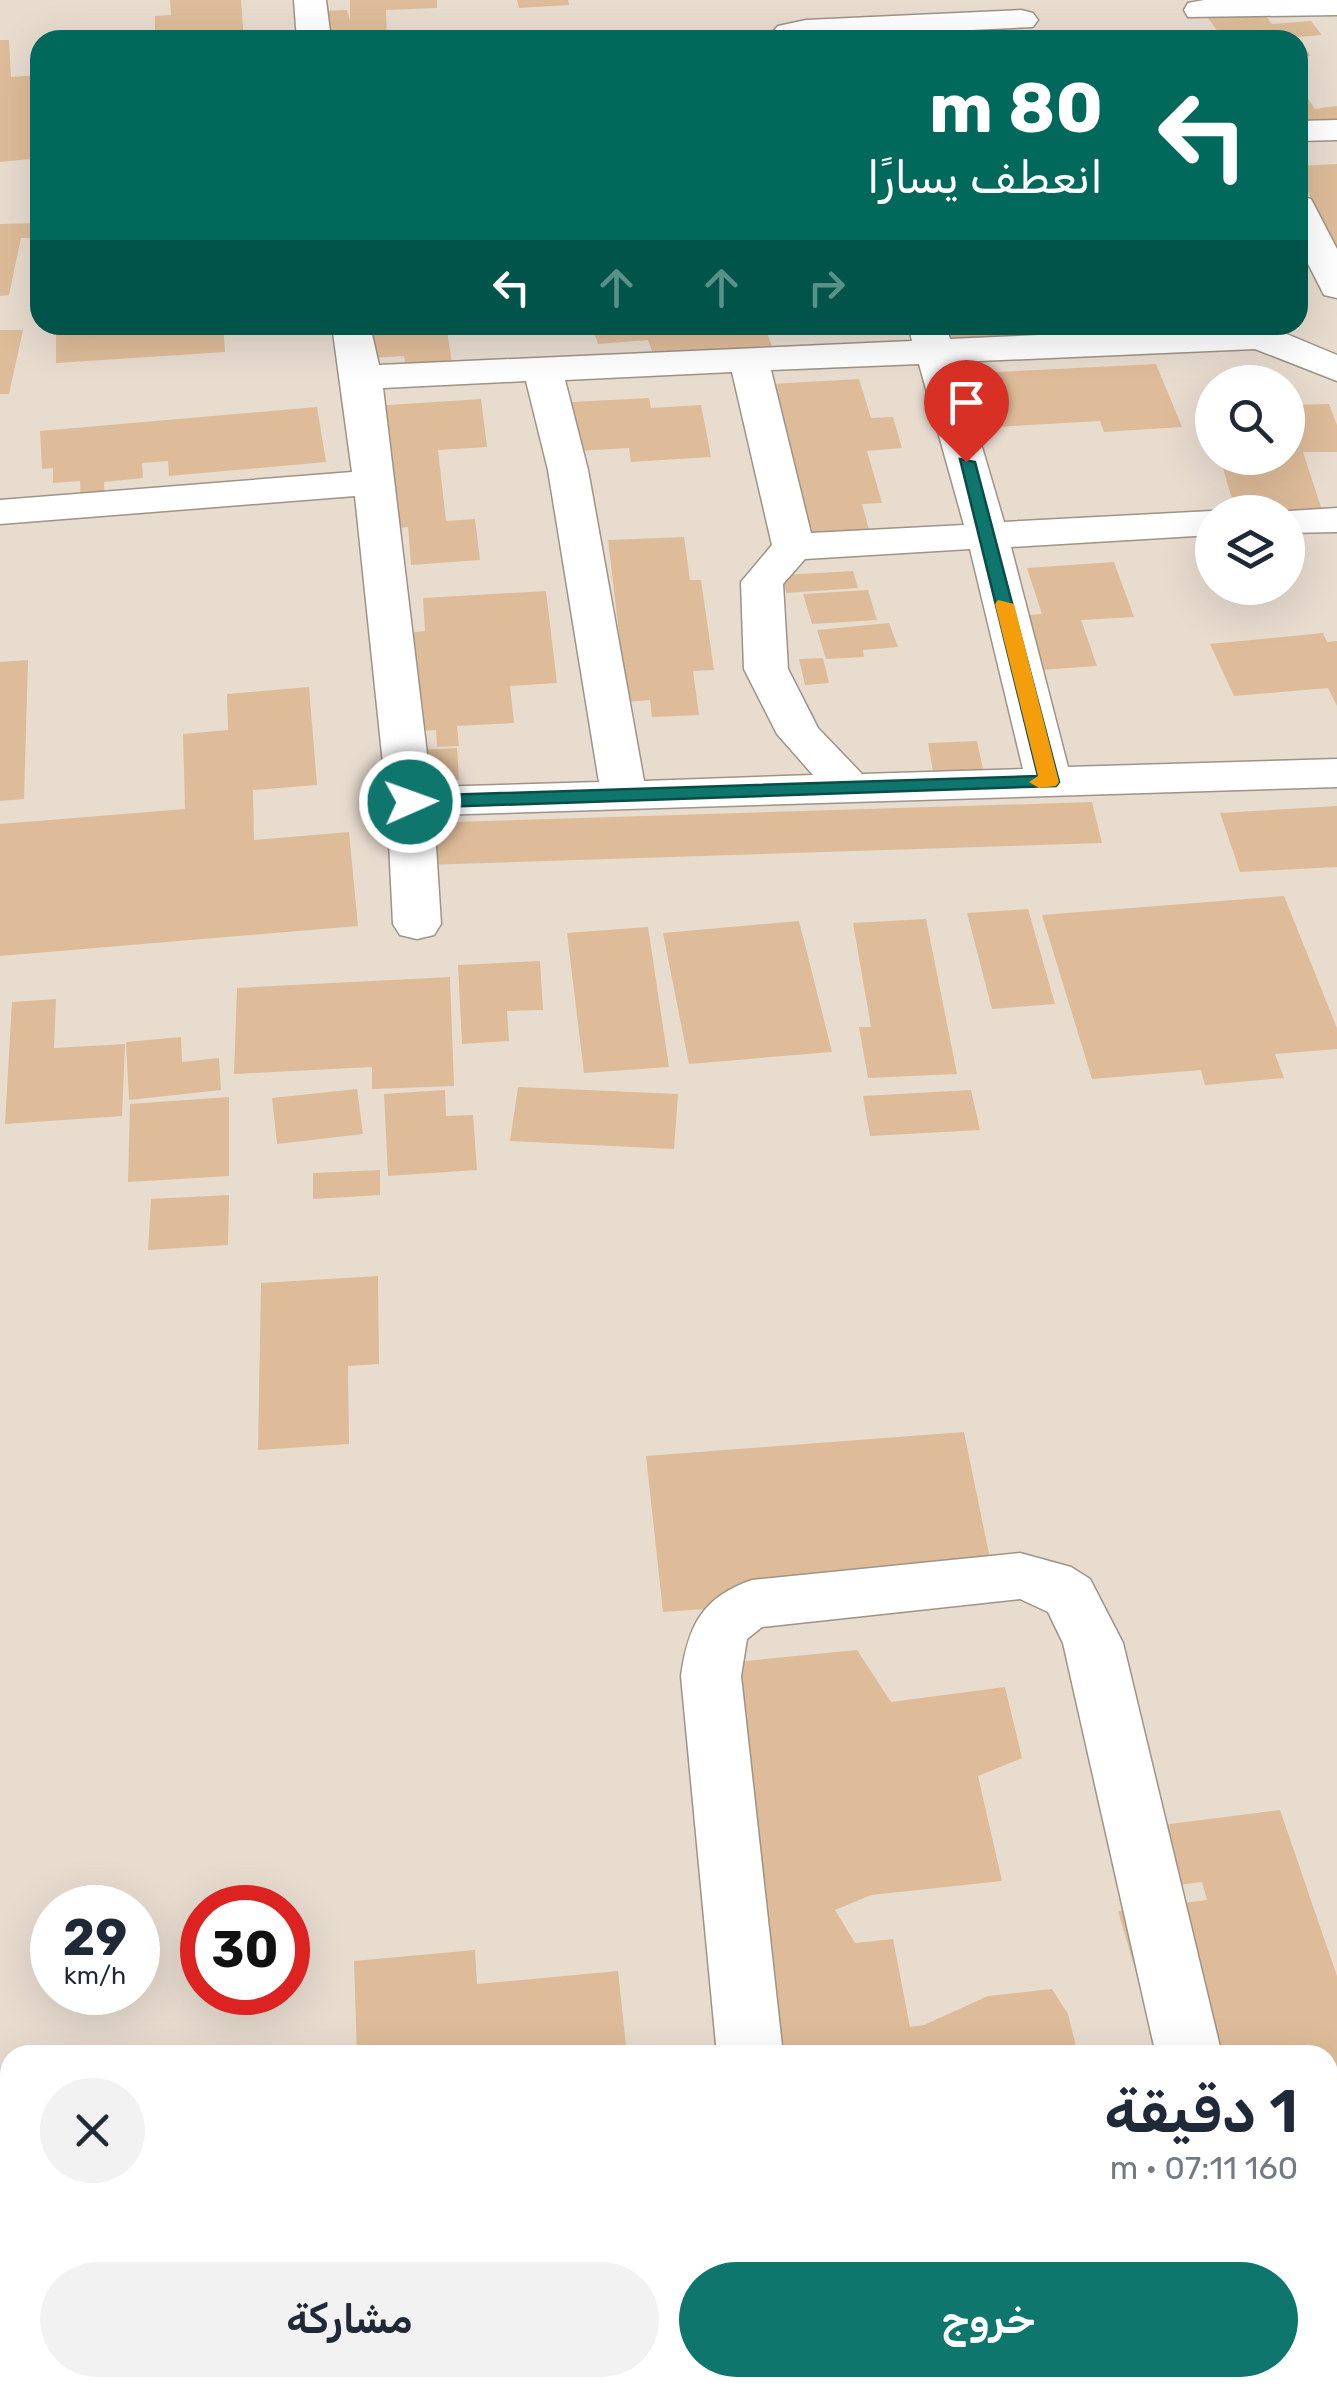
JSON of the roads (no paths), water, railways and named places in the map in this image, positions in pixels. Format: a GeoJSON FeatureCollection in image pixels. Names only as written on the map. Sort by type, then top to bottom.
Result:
{"type":"FeatureCollection","features":[{"type":"Feature","properties":{"kind":"street"},"geometry":{"type":"LineString","coordinates":[[310,0],[313,30]]}},
{"type":"Feature","properties":{"kind":"street"},"geometry":{"type":"LineString","coordinates":[[1203,17],[1337,5]]}},
{"type":"Feature","properties":{"kind":"street"},"geometry":{"type":"LineString","coordinates":[[806,30],[1021,20]]}},
{"type":"Feature","properties":{"kind":"street"},"geometry":{"type":"LineString","coordinates":[[1308,131],[1337,130]]}},
{"type":"Feature","properties":{"kind":"street"},"geometry":{"type":"LineString","coordinates":[[1308,228],[1337,287]]}},
{"type":"Feature","properties":{"kind":"street"},"geometry":{"type":"LineString","coordinates":[[354,335],[362,377],[410,802],[417,924]]}},
{"type":"Feature","properties":{"kind":"street"},"geometry":{"type":"LineString","coordinates":[[362,377],[749,362],[931,340],[1105,335]]}},
{"type":"Feature","properties":{"kind":"street"},"geometry":{"type":"LineString","coordinates":[[1254,335],[1337,369]]}},
{"type":"Feature","properties":{"kind":"street"},"geometry":{"type":"LineString","coordinates":[[931,340],[987,534],[1050,782]]}},
{"type":"Feature","properties":{"kind":"street"},"geometry":{"type":"LineString","coordinates":[[749,362],[793,547]]}},
{"type":"Feature","properties":{"kind":"street"},"geometry":{"type":"LineString","coordinates":[[544,370],[568,470],[624,795]]}},
{"type":"Feature","properties":{"kind":"street"},"geometry":{"type":"LineString","coordinates":[[0,512],[374,482]]}},
{"type":"Feature","properties":{"kind":"street"},"geometry":{"type":"LineString","coordinates":[[1305,521],[1337,520]]}},
{"type":"Feature","properties":{"kind":"street"},"geometry":{"type":"LineString","coordinates":[[850,788],[799,734],[766,669],[762,582],[793,547],[1195,524]]}},
{"type":"Feature","properties":{"kind":"street"},"geometry":{"type":"LineString","coordinates":[[410,802],[1337,773]]}},
{"type":"Feature","properties":{"kind":"street"},"geometry":{"type":"LineString","coordinates":[[749,2045],[711,1676],[718,1632],[729,1614],[768,1602],[1020,1576],[1051,1581],[1067,1590],[1094,1643],[1187,2045]]}}]}
